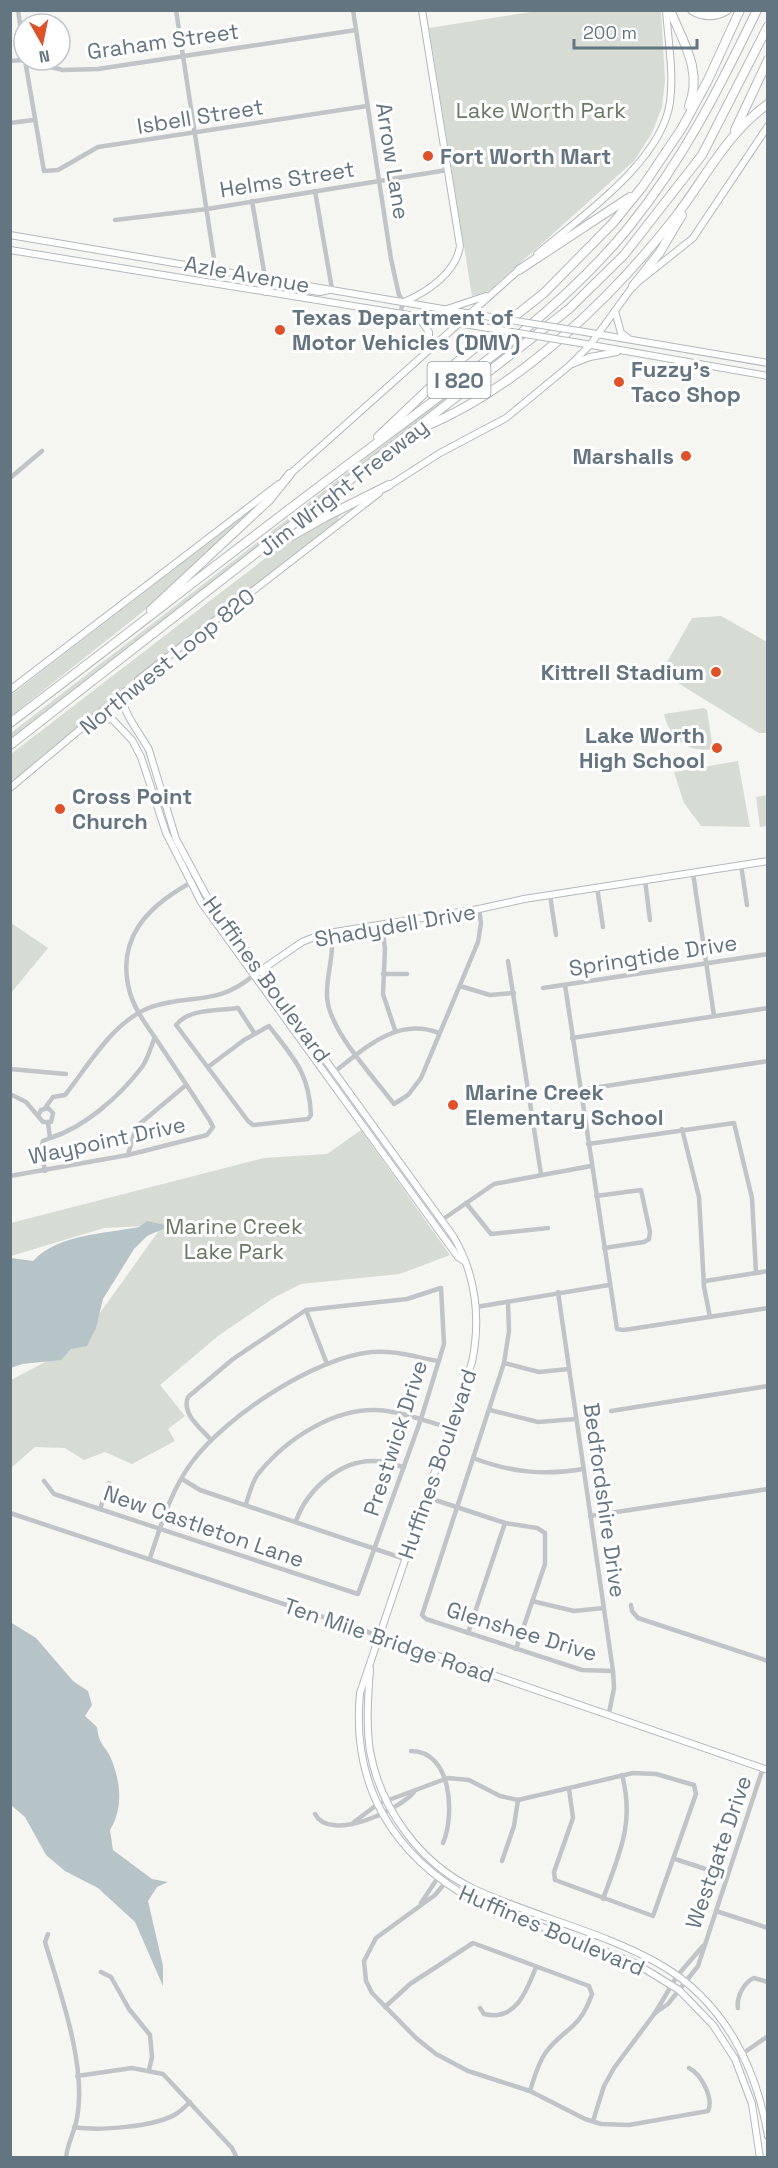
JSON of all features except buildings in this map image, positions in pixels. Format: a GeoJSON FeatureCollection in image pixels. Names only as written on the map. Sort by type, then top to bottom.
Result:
{"type":"FeatureCollection","features":[{"type":"Feature","properties":{"kind":"highway"},"geometry":{"type":"LineString","coordinates":[[668,10],[687,45],[693,66],[692,98],[682,128]]}},
{"type":"Feature","properties":{"kind":"highway"},"geometry":{"type":"LineString","coordinates":[[692,10],[704,15],[714,15],[727,10]]}},
{"type":"Feature","properties":{"kind":"highway"},"geometry":{"type":"LineString","coordinates":[[373,445],[380,434],[426,389],[524,310],[578,261],[638,192],[682,128],[708,80],[740,10]]}},
{"type":"Feature","properties":{"kind":"highway","name":"Jim Wright Freeway"},"geometry":{"type":"LineString","coordinates":[[10,723],[539,316],[588,271],[627,229],[690,142],[715,99],[758,10]]}},
{"type":"Feature","properties":{"kind":"highway","name":"Jim Wright Freeway"},"geometry":{"type":"LineString","coordinates":[[10,745],[250,560],[329,495],[546,329],[624,255],[705,150],[768,26]]}},
{"type":"Feature","properties":{"kind":"highway"},"geometry":{"type":"LineString","coordinates":[[633,286],[668,240],[698,187],[733,134],[768,60]]}},
{"type":"Feature","properties":{"kind":"highway"},"geometry":{"type":"LineString","coordinates":[[733,134],[768,104]]}},
{"type":"Feature","properties":{"kind":"highway"},"geometry":{"type":"LineString","coordinates":[[415,430],[434,423],[480,397],[514,374],[572,327],[636,264],[698,187]]}},
{"type":"Feature","properties":{"kind":"highway"},"geometry":{"type":"LineString","coordinates":[[519,270],[638,192]]}},
{"type":"Feature","properties":{"kind":"highway"},"geometry":{"type":"LineString","coordinates":[[113,645],[116,637],[151,610],[269,500],[290,474]]}},
{"type":"Feature","properties":{"kind":"highway"},"geometry":{"type":"LineString","coordinates":[[250,560],[325,517],[389,485]]}},
{"type":"Feature","properties":{"kind":"main road"},"geometry":{"type":"LineString","coordinates":[[404,302],[445,275],[459,257],[460,246],[422,10]]}},
{"type":"Feature","properties":{"kind":"main road"},"geometry":{"type":"LineString","coordinates":[[10,690],[290,474],[637,166],[656,141],[666,119],[671,93],[668,10]]}},
{"type":"Feature","properties":{"kind":"main road","name":"Northwest Loop 820"},"geometry":{"type":"LineString","coordinates":[[10,788],[93,722],[141,678],[389,485],[440,453],[506,418],[569,366],[599,334],[633,286],[693,238],[768,126]]}},
{"type":"Feature","properties":{"kind":"main road"},"geometry":{"type":"LineString","coordinates":[[12,250],[13,235]]}},
{"type":"Feature","properties":{"kind":"main road","name":"Azle Avenue"},"geometry":{"type":"LineString","coordinates":[[13,235],[265,277],[444,310],[768,363]]}},
{"type":"Feature","properties":{"kind":"main road"},"geometry":{"type":"LineString","coordinates":[[42,256],[44,241]]}},
{"type":"Feature","properties":{"kind":"main road","name":"Azle Avenue"},"geometry":{"type":"LineString","coordinates":[[12,250],[768,376]]}},
{"type":"Feature","properties":{"kind":"main road"},"geometry":{"type":"LineString","coordinates":[[146,273],[147,257]]}},
{"type":"Feature","properties":{"kind":"main road"},"geometry":{"type":"LineString","coordinates":[[266,292],[267,287],[271,285],[320,292],[332,289]]}},
{"type":"Feature","properties":{"kind":"main road"},"geometry":{"type":"LineString","coordinates":[[444,310],[492,293]]}},
{"type":"Feature","properties":{"kind":"main road"},"geometry":{"type":"LineString","coordinates":[[615,310],[621,333],[631,340]]}},
{"type":"Feature","properties":{"kind":"main road"},"geometry":{"type":"LineString","coordinates":[[419,318],[429,332],[429,349]]}},
{"type":"Feature","properties":{"kind":"main road"},"geometry":{"type":"LineString","coordinates":[[569,366],[590,357],[624,351]]}},
{"type":"Feature","properties":{"kind":"main road","name":"Huffines Boulevard"},"geometry":{"type":"LineString","coordinates":[[141,678],[128,694],[123,705],[126,714],[143,737],[156,771],[176,839],[193,881]]}},
{"type":"Feature","properties":{"kind":"main road","name":"Huffines Boulevard"},"geometry":{"type":"LineString","coordinates":[[93,722],[104,718],[112,719],[119,723],[132,740],[147,774],[166,833],[193,881],[257,974],[391,1151],[439,1222]]}},
{"type":"Feature","properties":{"kind":"main road"},"geometry":{"type":"LineString","coordinates":[[147,774],[156,771]]}},
{"type":"Feature","properties":{"kind":"main road","name":"Shadydell Drive"},"geometry":{"type":"LineString","coordinates":[[257,974],[302,942],[331,932],[768,861]]}},
{"type":"Feature","properties":{"kind":"main road","name":"Huffines Boulevard"},"geometry":{"type":"LineString","coordinates":[[331,1074],[385,1155],[463,1252],[476,1307],[477,1338],[472,1362],[360,1693],[358,1727],[364,1766],[378,1804],[409,1853],[445,1884],[473,1900],[635,1963],[679,1990],[714,2025],[735,2059],[752,2104],[760,2157]]}},
{"type":"Feature","properties":{"kind":"main road","name":"Ten Mile Bridge Road"},"geometry":{"type":"LineString","coordinates":[[380,1636],[542,1694],[609,1713],[765,1769]]}},
{"type":"Feature","properties":{"kind":"main road","name":"Huffines Boulevard"},"geometry":{"type":"LineString","coordinates":[[371,1664],[368,1713],[370,1750],[391,1809],[411,1839],[443,1870],[482,1893],[641,1955],[685,1982],[718,2015],[744,2054],[757,2086],[768,2136]]}},
{"type":"Feature","properties":{"kind":"street"},"geometry":{"type":"LineString","coordinates":[[176,10],[218,285]]}},
{"type":"Feature","properties":{"kind":"street","name":"Arrow Lane"},"geometry":{"type":"LineString","coordinates":[[353,10],[393,268],[399,295],[404,302]]}},
{"type":"Feature","properties":{"kind":"street","name":"Graham Street"},"geometry":{"type":"LineString","coordinates":[[72,71],[356,30]]}},
{"type":"Feature","properties":{"kind":"street"},"geometry":{"type":"LineString","coordinates":[[10,123],[34,120],[27,72]]}},
{"type":"Feature","properties":{"kind":"street","name":"Isbell Street"},"geometry":{"type":"LineString","coordinates":[[34,120],[44,171],[58,170],[98,147],[367,106]]}},
{"type":"Feature","properties":{"kind":"street","name":"Helms Street"},"geometry":{"type":"LineString","coordinates":[[115,220],[207,209],[447,170]]}},
{"type":"Feature","properties":{"kind":"street"},"geometry":{"type":"LineString","coordinates":[[315,191],[332,289]]}},
{"type":"Feature","properties":{"kind":"street"},"geometry":{"type":"LineString","coordinates":[[252,201],[265,277]]}},
{"type":"Feature","properties":{"kind":"street"},"geometry":{"type":"LineString","coordinates":[[399,315],[404,302]]}},
{"type":"Feature","properties":{"kind":"street"},"geometry":{"type":"LineString","coordinates":[[10,478],[42,451]]}},
{"type":"Feature","properties":{"kind":"street"},"geometry":{"type":"LineString","coordinates":[[741,865],[747,904]]}},
{"type":"Feature","properties":{"kind":"street"},"geometry":{"type":"LineString","coordinates":[[693,873],[714,1016]]}},
{"type":"Feature","properties":{"kind":"street"},"geometry":{"type":"LineString","coordinates":[[645,880],[650,920]]}},
{"type":"Feature","properties":{"kind":"street","name":"Waypoint Drive"},"geometry":{"type":"LineString","coordinates":[[10,1176],[128,1155],[212,1132],[213,1127],[139,1013],[130,992],[127,969],[133,935],[148,912],[167,896],[193,881]]}},
{"type":"Feature","properties":{"kind":"street"},"geometry":{"type":"LineString","coordinates":[[597,887],[603,927]]}},
{"type":"Feature","properties":{"kind":"street"},"geometry":{"type":"LineString","coordinates":[[550,895],[556,935]]}},
{"type":"Feature","properties":{"kind":"street"},"geometry":{"type":"LineString","coordinates":[[331,932],[334,948],[327,987],[329,1010],[338,1028],[394,1104],[408,1095],[421,1078],[480,932],[479,909]]}},
{"type":"Feature","properties":{"kind":"street"},"geometry":{"type":"LineString","coordinates":[[382,924],[385,949],[382,994],[395,1030]]}},
{"type":"Feature","properties":{"kind":"street","name":"Springtide Drive"},"geometry":{"type":"LineString","coordinates":[[543,988],[768,954]]}},
{"type":"Feature","properties":{"kind":"street"},"geometry":{"type":"LineString","coordinates":[[508,961],[540,1174]]}},
{"type":"Feature","properties":{"kind":"street","name":"Shadydell Drive"},"geometry":{"type":"LineString","coordinates":[[45,1108],[53,1097],[65,1095],[124,1023],[139,1013],[168,1003],[211,998],[228,993],[257,974]]}},
{"type":"Feature","properties":{"kind":"street"},"geometry":{"type":"LineString","coordinates":[[383,974],[406,975]]}},
{"type":"Feature","properties":{"kind":"street"},"geometry":{"type":"LineString","coordinates":[[564,985],[617,1329],[624,1330],[768,1308]]}},
{"type":"Feature","properties":{"kind":"street"},"geometry":{"type":"LineString","coordinates":[[460,986],[490,995],[514,993]]}},
{"type":"Feature","properties":{"kind":"street"},"geometry":{"type":"LineString","coordinates":[[238,1008],[255,1034],[208,1067],[176,1025],[182,1017],[191,1013],[238,1008]]}},
{"type":"Feature","properties":{"kind":"street"},"geometry":{"type":"LineString","coordinates":[[572,1038],[768,1008]]}},
{"type":"Feature","properties":{"kind":"street","name":"Huffines Boulevard"},"geometry":{"type":"LineString","coordinates":[[208,1067],[248,1121],[254,1125],[308,1119],[311,1114],[309,1087],[292,1057],[269,1026],[255,1034]]}},
{"type":"Feature","properties":{"kind":"street"},"geometry":{"type":"LineString","coordinates":[[331,1074],[395,1030],[414,1028],[439,1033]]}},
{"type":"Feature","properties":{"kind":"street"},"geometry":{"type":"LineString","coordinates":[[45,1171],[42,1141],[69,1133],[91,1119],[143,1066],[155,1036]]}},
{"type":"Feature","properties":{"kind":"street"},"geometry":{"type":"LineString","coordinates":[[580,1090],[768,1061]]}},
{"type":"Feature","properties":{"kind":"street"},"geometry":{"type":"LineString","coordinates":[[10,1069],[66,1074]]}},
{"type":"Feature","properties":{"kind":"street"},"geometry":{"type":"LineString","coordinates":[[128,1155],[136,1127],[186,1085]]}},
{"type":"Feature","properties":{"kind":"street"},"geometry":{"type":"LineString","coordinates":[[10,1094],[26,1102],[39,1114],[41,1121],[48,1123]]}},
{"type":"Feature","properties":{"kind":"street"},"geometry":{"type":"LineString","coordinates":[[39,1114],[45,1108],[52,1110],[54,1115],[48,1123],[50,1138]]}},
{"type":"Feature","properties":{"kind":"street"},"geometry":{"type":"LineString","coordinates":[[588,1144],[734,1123],[752,1197],[756,1273]]}},
{"type":"Feature","properties":{"kind":"street"},"geometry":{"type":"LineString","coordinates":[[682,1129],[699,1197],[710,1317]]}},
{"type":"Feature","properties":{"kind":"street"},"geometry":{"type":"LineString","coordinates":[[385,1155],[391,1151]]}},
{"type":"Feature","properties":{"kind":"street"},"geometry":{"type":"LineString","coordinates":[[439,1222],[494,1184],[591,1166]]}},
{"type":"Feature","properties":{"kind":"street"},"geometry":{"type":"LineString","coordinates":[[596,1196],[639,1190],[644,1194],[649,1239],[644,1242],[604,1248]]}},
{"type":"Feature","properties":{"kind":"street"},"geometry":{"type":"LineString","coordinates":[[466,1203],[491,1234],[548,1228]]}},
{"type":"Feature","properties":{"kind":"street"},"geometry":{"type":"LineString","coordinates":[[705,1281],[768,1271]]}},
{"type":"Feature","properties":{"kind":"street"},"geometry":{"type":"LineString","coordinates":[[476,1307],[609,1285]]}},
{"type":"Feature","properties":{"kind":"street","name":"Prestwick Drive"},"geometry":{"type":"LineString","coordinates":[[306,1310],[407,1299],[441,1288],[444,1336],[438,1361],[404,1467],[358,1594]]}},
{"type":"Feature","properties":{"kind":"street","name":"Bedfordshire Drive"},"geometry":{"type":"LineString","coordinates":[[558,1292],[613,1671],[614,1688],[609,1713]]}},
{"type":"Feature","properties":{"kind":"street"},"geometry":{"type":"LineString","coordinates":[[457,1508],[504,1363],[509,1331],[508,1302]]}},
{"type":"Feature","properties":{"kind":"street"},"geometry":{"type":"LineString","coordinates":[[211,1440],[186,1412],[185,1403],[188,1397],[233,1359],[306,1310],[327,1364]]}},
{"type":"Feature","properties":{"kind":"street"},"geometry":{"type":"LineString","coordinates":[[150,1558],[159,1529],[182,1479],[211,1440],[286,1384],[327,1364],[373,1352],[399,1352],[438,1361]]}},
{"type":"Feature","properties":{"kind":"street"},"geometry":{"type":"LineString","coordinates":[[504,1363],[539,1372],[569,1369]]}},
{"type":"Feature","properties":{"kind":"street"},"geometry":{"type":"LineString","coordinates":[[611,1411],[768,1386]]}},
{"type":"Feature","properties":{"kind":"street"},"geometry":{"type":"LineString","coordinates":[[246,1504],[256,1476],[271,1461],[286,1447],[332,1418],[365,1410],[386,1410],[449,1428]]}},
{"type":"Feature","properties":{"kind":"street"},"geometry":{"type":"LineString","coordinates":[[490,1410],[538,1422],[576,1419]]}},
{"type":"Feature","properties":{"kind":"street"},"geometry":{"type":"LineString","coordinates":[[473,1458],[511,1470],[537,1474],[583,1469]]}},
{"type":"Feature","properties":{"kind":"street"},"geometry":{"type":"LineString","coordinates":[[296,1521],[311,1493],[348,1466],[375,1461],[404,1467]]}},
{"type":"Feature","properties":{"kind":"street"},"geometry":{"type":"LineString","coordinates":[[182,1479],[200,1490],[405,1559]]}},
{"type":"Feature","properties":{"kind":"street","name":"New Castleton Lane"},"geometry":{"type":"LineString","coordinates":[[44,1481],[54,1494],[358,1594]]}},
{"type":"Feature","properties":{"kind":"street"},"geometry":{"type":"LineString","coordinates":[[100,1509],[109,1484]]}},
{"type":"Feature","properties":{"kind":"street"},"geometry":{"type":"LineString","coordinates":[[590,1516],[768,1488]]}},
{"type":"Feature","properties":{"kind":"street"},"geometry":{"type":"LineString","coordinates":[[426,1497],[505,1523],[537,1528],[545,1533],[544,1564],[516,1649]]}},
{"type":"Feature","properties":{"kind":"street","name":"Glenshee Drive"},"geometry":{"type":"LineString","coordinates":[[457,1508],[422,1615],[426,1619],[582,1670],[613,1671]]}},
{"type":"Feature","properties":{"kind":"street","name":"Ten Mile Bridge Road"},"geometry":{"type":"LineString","coordinates":[[10,1513],[380,1636]]}},
{"type":"Feature","properties":{"kind":"street"},"geometry":{"type":"LineString","coordinates":[[468,1633],[505,1523]]}},
{"type":"Feature","properties":{"kind":"street"},"geometry":{"type":"LineString","coordinates":[[532,1601],[574,1611],[604,1608]]}},
{"type":"Feature","properties":{"kind":"street"},"geometry":{"type":"LineString","coordinates":[[631,1605],[632,1611],[638,1618],[768,1661]]}},
{"type":"Feature","properties":{"kind":"street"},"geometry":{"type":"LineString","coordinates":[[411,1751],[423,1752],[434,1758],[444,1779],[449,1822],[443,1844]]}},
{"type":"Feature","properties":{"kind":"street","name":"Westgate Drive"},"geometry":{"type":"LineString","coordinates":[[655,2013],[668,2004],[698,1965],[765,1769]]}},
{"type":"Feature","properties":{"kind":"street"},"geometry":{"type":"LineString","coordinates":[[354,1822],[387,1799],[414,1792],[444,1779],[470,1780],[500,1796],[518,1800],[622,1775],[656,1774],[697,1788],[675,1859],[653,1916],[557,1882],[554,1878],[573,1818],[569,1789]]}},
{"type":"Feature","properties":{"kind":"street"},"geometry":{"type":"LineString","coordinates":[[603,1899],[627,1826],[627,1800],[622,1775]]}},
{"type":"Feature","properties":{"kind":"street"},"geometry":{"type":"LineString","coordinates":[[315,1814],[318,1820],[336,1826],[369,1819],[408,1799],[414,1792]]}},
{"type":"Feature","properties":{"kind":"street"},"geometry":{"type":"LineString","coordinates":[[502,1861],[516,1817],[518,1800]]}},
{"type":"Feature","properties":{"kind":"street"},"geometry":{"type":"LineString","coordinates":[[675,1859],[727,1876]]}},
{"type":"Feature","properties":{"kind":"street"},"geometry":{"type":"LineString","coordinates":[[420,1905],[443,1870]]}},
{"type":"Feature","properties":{"kind":"street"},"geometry":{"type":"LineString","coordinates":[[451,1876],[435,1895],[376,1938],[366,1953],[364,1967],[366,1981],[372,1993],[422,2043],[468,2071],[530,2091],[593,2121],[629,2125],[705,2113],[710,2106],[705,2087],[696,2072],[689,2068]]}},
{"type":"Feature","properties":{"kind":"street"},"geometry":{"type":"LineString","coordinates":[[716,1911],[768,1929]]}},
{"type":"Feature","properties":{"kind":"street"},"geometry":{"type":"LineString","coordinates":[[48,1934],[45,1942],[72,2035],[77,2076],[77,2118],[66,2157]]}},
{"type":"Feature","properties":{"kind":"street"},"geometry":{"type":"LineString","coordinates":[[385,2007],[410,1984],[470,1943],[476,1943],[536,1966],[592,1990],[580,2021],[550,2048],[542,2060],[530,2091]]}},
{"type":"Feature","properties":{"kind":"street","name":"Westgate Drive"},"geometry":{"type":"LineString","coordinates":[[593,2121],[608,2078],[655,2013],[671,1984],[703,1946]]}},
{"type":"Feature","properties":{"kind":"street"},"geometry":{"type":"LineString","coordinates":[[480,2008],[484,2014],[492,2015],[513,2008],[526,1993],[536,1966]]}},
{"type":"Feature","properties":{"kind":"street"},"geometry":{"type":"LineString","coordinates":[[101,1972],[111,1977],[129,2009],[150,2036],[152,2057],[149,2070]]}},
{"type":"Feature","properties":{"kind":"street"},"geometry":{"type":"LineString","coordinates":[[738,2008],[738,1999],[749,1980],[754,1978],[768,1982]]}},
{"type":"Feature","properties":{"kind":"street"},"geometry":{"type":"LineString","coordinates":[[735,2059],[768,2036]]}},
{"type":"Feature","properties":{"kind":"street"},"geometry":{"type":"LineString","coordinates":[[77,2076],[132,2068],[164,2074],[236,2156]]}},
{"type":"Feature","properties":{"kind":"street"},"geometry":{"type":"LineString","coordinates":[[74,2127],[92,2130],[162,2120],[176,2114],[190,2102]]}},
{"type":"Feature","properties":{"kind":"street"},"geometry":{"type":"LineString","coordinates":[[230,2157],[236,2156]]}},
{"type":"Feature","properties":{"kind":"green space","name":"Lake Worth Park"},"geometry":{"type":"Polygon","coordinates":[[[537,11],[661,11],[665,80],[662,107],[652,133],[634,161],[489,291],[472,296],[429,28],[537,11]]]}},
{"type":"Feature","properties":{"kind":"green space"},"geometry":{"type":"Polygon","coordinates":[[[522,337],[527,338],[11,738],[11,733],[522,337]]]}},
{"type":"Feature","properties":{"kind":"green space"},"geometry":{"type":"Polygon","coordinates":[[[255,507],[155,602],[11,716],[11,695],[255,507]]]}},
{"type":"Feature","properties":{"kind":"green space"},"geometry":{"type":"Polygon","coordinates":[[[343,513],[338,518],[340,520],[128,684],[70,737],[11,784],[11,754],[267,557],[313,528],[343,513]]]}},
{"type":"Feature","properties":{"kind":"green space","name":"Kittrell Stadium"},"geometry":{"type":"Polygon","coordinates":[[[721,616],[767,642],[767,733],[759,733],[665,675],[663,669],[692,618],[721,616]]]}},
{"type":"Feature","properties":{"kind":"green space"},"geometry":{"type":"Polygon","coordinates":[[[704,708],[707,710],[713,749],[704,750],[688,746],[675,737],[664,714],[704,708]]]}},
{"type":"Feature","properties":{"kind":"green space"},"geometry":{"type":"Polygon","coordinates":[[[738,761],[750,827],[701,826],[684,803],[674,772],[738,761]]]}},
{"type":"Feature","properties":{"kind":"green space"},"geometry":{"type":"Polygon","coordinates":[[[767,795],[767,826],[760,827],[756,797],[767,795]]]}},
{"type":"Feature","properties":{"kind":"green space"},"geometry":{"type":"Polygon","coordinates":[[[11,923],[48,948],[11,993],[11,923]]]}},
{"type":"Feature","properties":{"kind":"green space","name":"Marine Creek Lake Park"},"geometry":{"type":"Polygon","coordinates":[[[361,1130],[450,1255],[400,1274],[301,1284],[275,1297],[218,1336],[160,1385],[185,1416],[168,1429],[175,1441],[132,1464],[105,1452],[84,1460],[65,1448],[35,1447],[11,1468],[11,1380],[77,1345],[163,1225],[104,1228],[11,1256],[11,1223],[264,1158],[327,1154],[361,1130]]]}},
{"type":"Feature","properties":{"kind":"shaded area"},"geometry":{"type":"Polygon","coordinates":[[[147,1221],[170,1226],[147,1236],[134,1249],[103,1299],[96,1328],[87,1346],[71,1349],[61,1360],[22,1364],[11,1368],[11,1258],[33,1261],[43,1252],[68,1240],[139,1227],[147,1221]]]}},
{"type":"Feature","properties":{"kind":"shaded area"},"geometry":{"type":"Polygon","coordinates":[[[10,1622],[36,1638],[73,1681],[88,1691],[92,1705],[85,1716],[97,1727],[99,1739],[112,1761],[119,1787],[119,1805],[110,1830],[113,1850],[152,1879],[168,1882],[157,1887],[148,1901],[163,1966],[163,1986],[135,1922],[98,1888],[65,1871],[46,1855],[25,1817],[11,1805],[10,1622]]]}},
{"type":"Feature","properties":{"kind":"place","name":"Fort Worth Mart"},"geometry":{"type":"Point","coordinates":[428,156]}},
{"type":"Feature","properties":{"kind":"place","name":"Texas Department of Motor Vehicles (DMV)"},"geometry":{"type":"Point","coordinates":[280,330]}},
{"type":"Feature","properties":{"kind":"place","name":"Fuzzy's Taco Shop"},"geometry":{"type":"Point","coordinates":[619,382]}},
{"type":"Feature","properties":{"kind":"place","name":"Marshalls"},"geometry":{"type":"Point","coordinates":[686,456]}},
{"type":"Feature","properties":{"kind":"place","name":"Kittrell Stadium"},"geometry":{"type":"Point","coordinates":[716,672]}},
{"type":"Feature","properties":{"kind":"place","name":"Lake Worth High School"},"geometry":{"type":"Point","coordinates":[717,748]}},
{"type":"Feature","properties":{"kind":"place","name":"Cross Point Church"},"geometry":{"type":"Point","coordinates":[60,809]}},
{"type":"Feature","properties":{"kind":"place","name":"Marine Creek Elementary School"},"geometry":{"type":"Point","coordinates":[453,1105]}}]}
